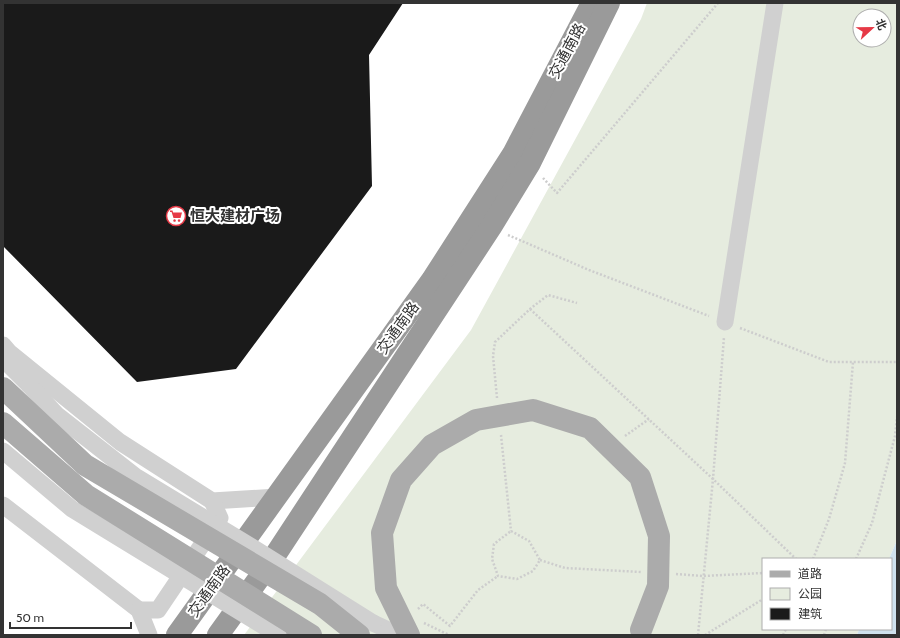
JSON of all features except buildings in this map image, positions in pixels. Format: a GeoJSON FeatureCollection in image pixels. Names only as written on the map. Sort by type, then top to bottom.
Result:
{"type":"FeatureCollection","features":[{"type":"Feature","properties":{"kind":"highway","name":"交通南路"},"geometry":{"type":"LineString","coordinates":[[177,635],[437,274],[513,154],[592,3]]}},
{"type":"Feature","properties":{"kind":"highway","name":"交通南路"},"geometry":{"type":"LineString","coordinates":[[218,635],[270,563],[491,227],[530,163],[609,3]]}},
{"type":"Feature","properties":{"kind":"main road"},"geometry":{"type":"LineString","coordinates":[[3,388],[85,465],[367,631]]}},
{"type":"Feature","properties":{"kind":"main road"},"geometry":{"type":"LineString","coordinates":[[416,629],[386,588],[382,533],[401,480],[432,445],[476,420],[533,410],[590,428],[640,477],[659,536],[658,586],[639,632]]}},
{"type":"Feature","properties":{"kind":"main road"},"geometry":{"type":"LineString","coordinates":[[3,423],[86,495],[311,635]]}},
{"type":"Feature","properties":{"kind":"main road"},"geometry":{"type":"LineString","coordinates":[[270,563],[367,631]]}},
{"type":"Feature","properties":{"kind":"main road"},"geometry":{"type":"LineString","coordinates":[[239,606],[290,635]]}},
{"type":"Feature","properties":{"kind":"street"},"geometry":{"type":"LineString","coordinates":[[724,329],[775,3]]}},
{"type":"Feature","properties":{"kind":"street"},"geometry":{"type":"LineString","coordinates":[[3,344],[9,352],[120,442],[212,501],[220,518],[158,610],[139,610]]}},
{"type":"Feature","properties":{"kind":"street"},"geometry":{"type":"LineString","coordinates":[[3,359],[58,415],[135,476],[252,547],[367,631],[399,635]]}},
{"type":"Feature","properties":{"kind":"street"},"geometry":{"type":"LineString","coordinates":[[3,452],[72,509],[278,635]]}},
{"type":"Feature","properties":{"kind":"street"},"geometry":{"type":"LineString","coordinates":[[212,501],[277,497]]}},
{"type":"Feature","properties":{"kind":"street"},"geometry":{"type":"LineString","coordinates":[[3,505],[139,610],[149,635]]}},
{"type":"Feature","properties":{"kind":"path"},"geometry":{"type":"LineString","coordinates":[[530,163],[557,193],[718,3]]}},
{"type":"Feature","properties":{"kind":"path"},"geometry":{"type":"LineString","coordinates":[[491,227],[724,329],[829,362],[897,362]]}},
{"type":"Feature","properties":{"kind":"path"},"geometry":{"type":"LineString","coordinates":[[498,403],[492,356],[495,342],[530,309],[548,295],[577,303]]}},
{"type":"Feature","properties":{"kind":"path"},"geometry":{"type":"LineString","coordinates":[[530,309],[713,479],[795,558]]}},
{"type":"Feature","properties":{"kind":"path"},"geometry":{"type":"LineString","coordinates":[[698,635],[713,479],[724,329]]}},
{"type":"Feature","properties":{"kind":"path"},"geometry":{"type":"LineString","coordinates":[[813,558],[829,519],[845,463],[853,362]]}},
{"type":"Feature","properties":{"kind":"path"},"geometry":{"type":"LineString","coordinates":[[856,558],[872,523],[895,436],[897,417]]}},
{"type":"Feature","properties":{"kind":"path"},"geometry":{"type":"LineString","coordinates":[[620,439],[649,419]]}},
{"type":"Feature","properties":{"kind":"path"},"geometry":{"type":"LineString","coordinates":[[501,434],[511,531]]}},
{"type":"Feature","properties":{"kind":"path"},"geometry":{"type":"LineString","coordinates":[[511,531],[529,541],[540,560],[565,568]]}},
{"type":"Feature","properties":{"kind":"path"},"geometry":{"type":"LineString","coordinates":[[498,576],[492,559],[494,544],[511,531]]}},
{"type":"Feature","properties":{"kind":"path"},"geometry":{"type":"LineString","coordinates":[[415,612],[423,604],[450,626],[478,590],[498,576],[517,579],[533,571],[540,560]]}},
{"type":"Feature","properties":{"kind":"path"},"geometry":{"type":"LineString","coordinates":[[705,635],[762,600]]}},
{"type":"Feature","properties":{"kind":"path"},"geometry":{"type":"LineString","coordinates":[[416,629],[449,635]]}},
{"type":"Feature","properties":{"kind":"green space"},"geometry":{"type":"Polygon","coordinates":[[[647,3],[897,3],[897,540],[889,558],[762,558],[762,630],[859,630],[857,635],[244,635],[471,330],[641,19],[647,3]]]}},
{"type":"Feature","properties":{"kind":"water"},"geometry":{"type":"Polygon","coordinates":[[[897,540],[897,635],[857,635],[859,630],[892,630],[892,558],[889,558],[897,540]]]}},
{"type":"Feature","properties":{"kind":"place","name":"恒大建材广场"},"geometry":{"type":"Point","coordinates":[176,216]}}]}
